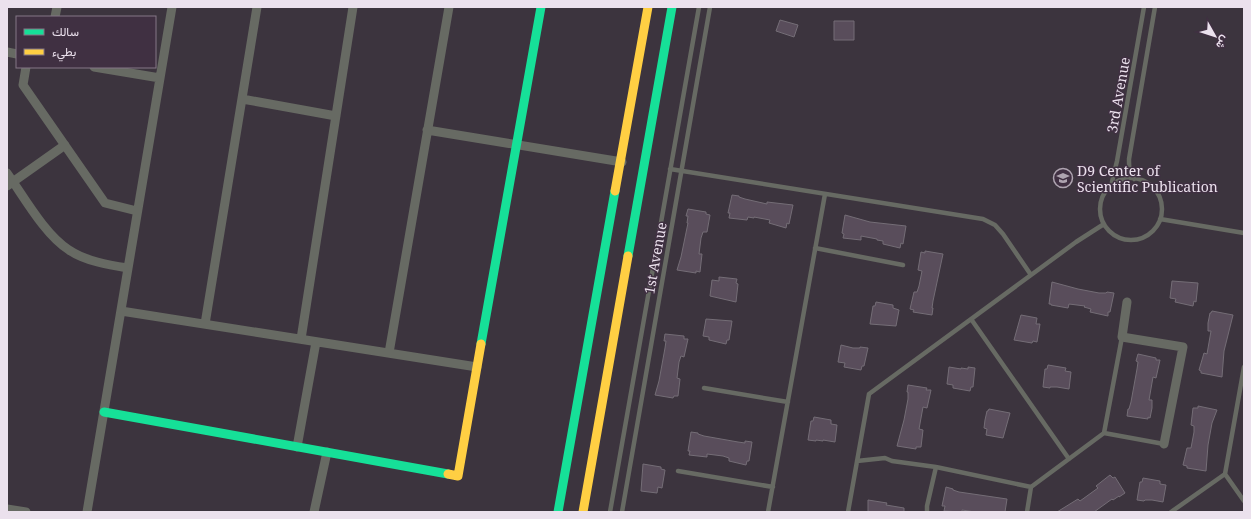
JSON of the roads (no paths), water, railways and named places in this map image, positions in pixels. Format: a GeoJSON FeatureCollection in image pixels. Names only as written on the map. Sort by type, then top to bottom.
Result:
{"type":"FeatureCollection","features":[{"type":"Feature","properties":{"kind":"main road"},"geometry":{"type":"LineString","coordinates":[[104,412],[458,476],[541,7]]}},
{"type":"Feature","properties":{"kind":"main road"},"geometry":{"type":"LineString","coordinates":[[558,512],[622,162],[648,7]]}},
{"type":"Feature","properties":{"kind":"main road"},"geometry":{"type":"LineString","coordinates":[[583,512],[672,7]]}},
{"type":"Feature","properties":{"kind":"street"},"geometry":{"type":"LineString","coordinates":[[87,512],[172,7]]}},
{"type":"Feature","properties":{"kind":"street"},"geometry":{"type":"LineString","coordinates":[[205,324],[258,7]]}},
{"type":"Feature","properties":{"kind":"street"},"geometry":{"type":"LineString","coordinates":[[301,339],[353,7]]}},
{"type":"Feature","properties":{"kind":"street"},"geometry":{"type":"LineString","coordinates":[[389,353],[449,7]]}},
{"type":"Feature","properties":{"kind":"street"},"geometry":{"type":"LineString","coordinates":[[26,68],[23,85],[105,204],[138,211]]}},
{"type":"Feature","properties":{"kind":"street"},"geometry":{"type":"LineString","coordinates":[[100,68],[160,78]]}},
{"type":"Feature","properties":{"kind":"street"},"geometry":{"type":"LineString","coordinates":[[242,98],[336,116]]}},
{"type":"Feature","properties":{"kind":"street"},"geometry":{"type":"LineString","coordinates":[[427,130],[622,162]]}},
{"type":"Feature","properties":{"kind":"street"},"geometry":{"type":"LineString","coordinates":[[10,184],[65,145]]}},
{"type":"Feature","properties":{"kind":"street"},"geometry":{"type":"LineString","coordinates":[[7,174],[10,184],[51,236],[70,251],[98,262],[128,268]]}},
{"type":"Feature","properties":{"kind":"street"},"geometry":{"type":"LineString","coordinates":[[1127,302],[1122,337],[1183,347],[1164,444]]}},
{"type":"Feature","properties":{"kind":"street"},"geometry":{"type":"LineString","coordinates":[[121,311],[477,367]]}},
{"type":"Feature","properties":{"kind":"street"},"geometry":{"type":"LineString","coordinates":[[297,447],[316,342]]}},
{"type":"Feature","properties":{"kind":"street"},"geometry":{"type":"LineString","coordinates":[[314,512],[327,452]]}},
{"type":"Feature","properties":{"kind":"street"},"geometry":{"type":"LineString","coordinates":[[7,509],[26,512]]}},
{"type":"Feature","properties":{"kind":"lane","name":"1st Avenue"},"geometry":{"type":"LineString","coordinates":[[610,512],[699,7]]}},
{"type":"Feature","properties":{"kind":"lane","name":"1st Avenue"},"geometry":{"type":"LineString","coordinates":[[622,512],[710,7]]}},
{"type":"Feature","properties":{"kind":"lane","name":"3rd Avenue"},"geometry":{"type":"LineString","coordinates":[[1111,186],[1118,161],[1144,7]]}},
{"type":"Feature","properties":{"kind":"lane","name":"3rd Avenue"},"geometry":{"type":"LineString","coordinates":[[1134,179],[1130,174],[1128,167],[1155,7]]}},
{"type":"Feature","properties":{"kind":"lane"},"geometry":{"type":"LineString","coordinates":[[670,169],[983,219],[995,225],[1003,234],[1031,275]]}},
{"type":"Feature","properties":{"kind":"lane"},"geometry":{"type":"LineString","coordinates":[[1134,179],[1147,183],[1157,192],[1161,205],[1160,219],[1153,231],[1141,238],[1135,240],[1121,239],[1109,232],[1100,213],[1100,206],[1105,194],[1111,186],[1120,181],[1134,179]]}},
{"type":"Feature","properties":{"kind":"lane"},"geometry":{"type":"LineString","coordinates":[[768,512],[825,194]]}},
{"type":"Feature","properties":{"kind":"lane"},"geometry":{"type":"LineString","coordinates":[[1160,219],[1244,233]]}},
{"type":"Feature","properties":{"kind":"lane"},"geometry":{"type":"LineString","coordinates":[[848,512],[868,394],[1076,242],[1104,224]]}},
{"type":"Feature","properties":{"kind":"lane"},"geometry":{"type":"LineString","coordinates":[[815,248],[903,265]]}},
{"type":"Feature","properties":{"kind":"lane"},"geometry":{"type":"LineString","coordinates":[[971,319],[1069,459]]}},
{"type":"Feature","properties":{"kind":"lane"},"geometry":{"type":"LineString","coordinates":[[1027,512],[1031,486],[1104,433],[1122,337]]}},
{"type":"Feature","properties":{"kind":"lane"},"geometry":{"type":"LineString","coordinates":[[1171,512],[1225,474],[1244,367]]}},
{"type":"Feature","properties":{"kind":"lane"},"geometry":{"type":"LineString","coordinates":[[704,388],[788,402]]}},
{"type":"Feature","properties":{"kind":"lane"},"geometry":{"type":"LineString","coordinates":[[1104,433],[1164,444]]}},
{"type":"Feature","properties":{"kind":"lane"},"geometry":{"type":"LineString","coordinates":[[857,461],[885,458],[892,461],[936,467],[1031,486]]}},
{"type":"Feature","properties":{"kind":"lane"},"geometry":{"type":"LineString","coordinates":[[927,512],[936,467]]}},
{"type":"Feature","properties":{"kind":"lane"},"geometry":{"type":"LineString","coordinates":[[678,471],[773,487]]}},
{"type":"Feature","properties":{"kind":"lane"},"geometry":{"type":"LineString","coordinates":[[1225,474],[1244,501]]}},
{"type":"Feature","properties":{"kind":"place","name":"D9 Center of Scientific Publication"},"geometry":{"type":"Point","coordinates":[1063,178]}}]}
